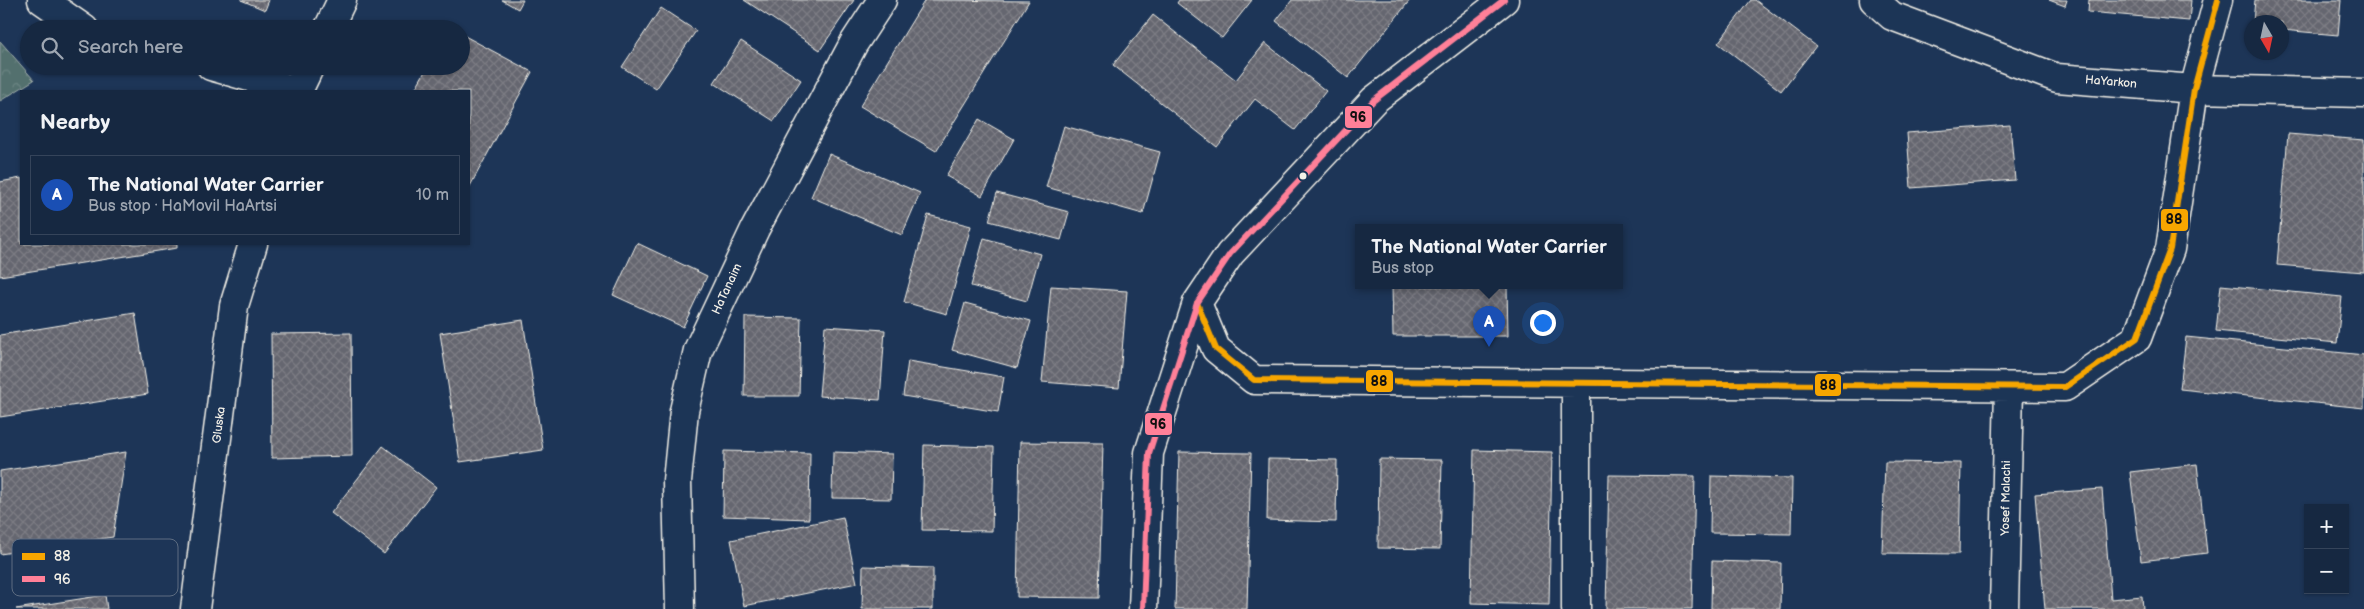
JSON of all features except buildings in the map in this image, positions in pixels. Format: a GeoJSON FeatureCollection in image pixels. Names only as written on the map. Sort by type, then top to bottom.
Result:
{"type":"FeatureCollection","features":[{"type":"Feature","properties":{"kind":"street"},"geometry":{"type":"LineString","coordinates":[[42,0],[71,20]]}},
{"type":"Feature","properties":{"kind":"street"},"geometry":{"type":"LineString","coordinates":[[332,20],[342,0]]}},
{"type":"Feature","properties":{"kind":"street","name":"HaTanaim"},"geometry":{"type":"LineString","coordinates":[[680,609],[677,480],[684,411],[698,350],[755,229],[854,43],[882,0]]}},
{"type":"Feature","properties":{"kind":"street"},"geometry":{"type":"LineString","coordinates":[[1143,609],[1149,453],[1198,303],[1230,254],[1374,100],[1504,0]]}},
{"type":"Feature","properties":{"kind":"street","name":"HaYarkon"},"geometry":{"type":"LineString","coordinates":[[1874,0],[1892,16],[2057,78],[2194,89],[2364,93]]}},
{"type":"Feature","properties":{"kind":"street"},"geometry":{"type":"LineString","coordinates":[[1198,303],[1216,349],[1254,380],[2065,387],[2137,338],[2170,249],[2194,89],[2218,0]]}},
{"type":"Feature","properties":{"kind":"street"},"geometry":{"type":"LineString","coordinates":[[243,75],[295,90]]}},
{"type":"Feature","properties":{"kind":"street"},"geometry":{"type":"LineString","coordinates":[[298,90],[306,75]]}},
{"type":"Feature","properties":{"kind":"street","name":"Gluska"},"geometry":{"type":"LineString","coordinates":[[195,609],[234,306],[252,245]]}},
{"type":"Feature","properties":{"kind":"street"},"geometry":{"type":"LineString","coordinates":[[1576,383],[1576,609]]}},
{"type":"Feature","properties":{"kind":"street","name":"Yosef Malachi"},"geometry":{"type":"LineString","coordinates":[[2004,609],[2009,387]]}},
{"type":"Feature","properties":{"kind":"green space"},"geometry":{"type":"Polygon","coordinates":[[[0,41],[20,64],[20,75],[30,75],[34,80],[0,101],[0,41]]]}},
{"type":"Feature","properties":{"kind":"transit line","name":"96"},"geometry":{"type":"LineString","coordinates":[[1143,609],[1149,453],[1197,303],[1230,254],[1374,100],[1504,0]]}},
{"type":"Feature","properties":{"kind":"transit line","name":"88"},"geometry":{"type":"LineString","coordinates":[[1197,303],[1216,349],[1254,380],[2065,387],[2137,338],[2170,249],[2194,89],[2218,0]]}},
{"type":"Feature","properties":{"kind":"place","name":"The National Water Carrier"},"geometry":{"type":"Point","coordinates":[1489,347]}}]}
